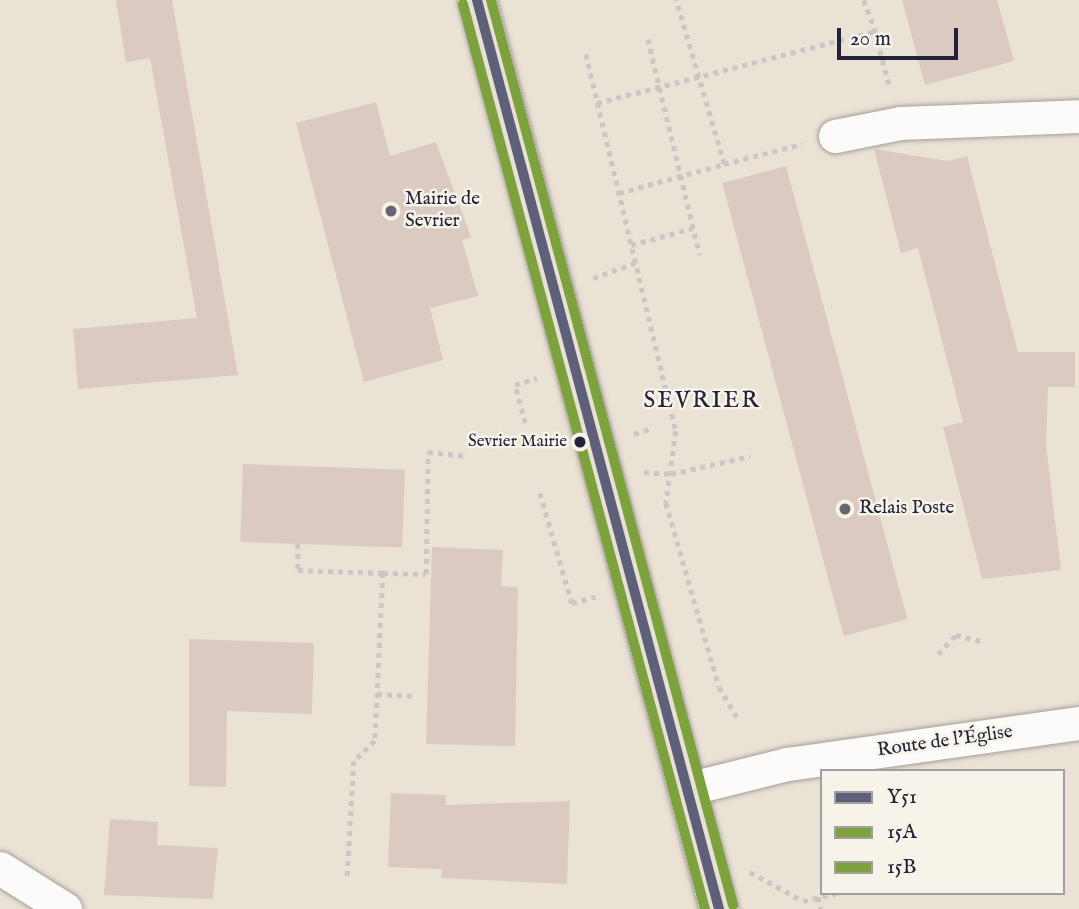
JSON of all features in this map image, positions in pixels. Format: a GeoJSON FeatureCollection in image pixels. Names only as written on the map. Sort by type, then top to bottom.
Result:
{"type":"FeatureCollection","features":[{"type":"Feature","properties":{"kind":"main road"},"geometry":{"type":"LineString","coordinates":[[477,0],[719,909]]}},
{"type":"Feature","properties":{"kind":"street"},"geometry":{"type":"LineString","coordinates":[[835,136],[900,123],[1079,116]]}},
{"type":"Feature","properties":{"kind":"street","name":"Route de l'Église"},"geometry":{"type":"LineString","coordinates":[[687,789],[787,764],[1079,723]]}},
{"type":"Feature","properties":{"kind":"street"},"geometry":{"type":"LineString","coordinates":[[0,867],[65,909]]}},
{"type":"Feature","properties":{"kind":"path"},"geometry":{"type":"LineString","coordinates":[[676,0],[724,164]]}},
{"type":"Feature","properties":{"kind":"path"},"geometry":{"type":"LineString","coordinates":[[864,0],[900,123]]}},
{"type":"Feature","properties":{"kind":"path"},"geometry":{"type":"LineString","coordinates":[[597,103],[875,31]]}},
{"type":"Feature","properties":{"kind":"path"},"geometry":{"type":"LineString","coordinates":[[648,39],[699,256]]}},
{"type":"Feature","properties":{"kind":"path"},"geometry":{"type":"LineString","coordinates":[[586,54],[676,431],[666,503],[719,687],[737,717]]}},
{"type":"Feature","properties":{"kind":"path"},"geometry":{"type":"LineString","coordinates":[[619,193],[835,136]]}},
{"type":"Feature","properties":{"kind":"path"},"geometry":{"type":"LineString","coordinates":[[631,245],[693,228]]}},
{"type":"Feature","properties":{"kind":"path"},"geometry":{"type":"LineString","coordinates":[[592,275],[635,263]]}},
{"type":"Feature","properties":{"kind":"path"},"geometry":{"type":"LineString","coordinates":[[515,385],[524,423]]}},
{"type":"Feature","properties":{"kind":"path"},"geometry":{"type":"LineString","coordinates":[[298,544],[298,570],[426,574],[428,452],[468,456]]}},
{"type":"Feature","properties":{"kind":"path"},"geometry":{"type":"LineString","coordinates":[[641,462],[650,475],[671,474],[750,456]]}},
{"type":"Feature","properties":{"kind":"path"},"geometry":{"type":"LineString","coordinates":[[540,493],[572,603]]}},
{"type":"Feature","properties":{"kind":"path"},"geometry":{"type":"LineString","coordinates":[[347,881],[354,761],[375,741],[383,573]]}},
{"type":"Feature","properties":{"kind":"path"},"geometry":{"type":"LineString","coordinates":[[938,654],[956,635],[985,642]]}},
{"type":"Feature","properties":{"kind":"path"},"geometry":{"type":"LineString","coordinates":[[377,694],[412,696]]}},
{"type":"Feature","properties":{"kind":"path"},"geometry":{"type":"LineString","coordinates":[[746,870],[803,901],[828,895]]}},
{"type":"Feature","properties":{"kind":"path"},"geometry":{"type":"LineString","coordinates":[[818,897],[821,909]]}},
{"type":"Feature","properties":{"kind":"building"},"geometry":{"type":"Polygon","coordinates":[[[116,0],[172,0],[238,375],[78,389],[73,329],[197,318],[150,58],[126,62],[116,0]]]}},
{"type":"Feature","properties":{"kind":"building"},"geometry":{"type":"Polygon","coordinates":[[[902,0],[997,0],[1014,61],[925,85],[902,0]]]}},
{"type":"Feature","properties":{"kind":"building"},"geometry":{"type":"Polygon","coordinates":[[[376,102],[390,156],[436,142],[471,237],[462,240],[478,296],[430,308],[443,360],[364,382],[296,123],[376,102]]]}},
{"type":"Feature","properties":{"kind":"building"},"geometry":{"type":"Polygon","coordinates":[[[874,149],[948,161],[967,156],[1018,352],[1075,352],[1075,387],[1048,387],[1046,445],[1061,570],[982,579],[943,427],[963,422],[918,248],[901,253],[874,149]]]}},
{"type":"Feature","properties":{"kind":"building"},"geometry":{"type":"Polygon","coordinates":[[[786,166],[907,619],[844,636],[722,183],[786,166]]]}},
{"type":"Feature","properties":{"kind":"building"},"geometry":{"type":"Polygon","coordinates":[[[243,464],[405,470],[402,548],[240,542],[243,464]]]}},
{"type":"Feature","properties":{"kind":"building"},"geometry":{"type":"Polygon","coordinates":[[[432,547],[503,550],[501,586],[518,587],[515,746],[426,744],[432,547]]]}},
{"type":"Feature","properties":{"kind":"building"},"geometry":{"type":"Polygon","coordinates":[[[189,639],[314,643],[312,714],[227,711],[226,787],[189,786],[189,639]]]}},
{"type":"Feature","properties":{"kind":"building"},"geometry":{"type":"Polygon","coordinates":[[[391,793],[446,795],[446,805],[570,801],[567,884],[441,878],[442,869],[388,867],[391,793]]]}},
{"type":"Feature","properties":{"kind":"building"},"geometry":{"type":"Polygon","coordinates":[[[110,819],[158,822],[157,845],[218,848],[213,899],[104,895],[110,819]]]}},
{"type":"Feature","properties":{"kind":"transit line","name":"Y51"},"geometry":{"type":"LineString","coordinates":[[477,0],[719,909]]}},
{"type":"Feature","properties":{"kind":"transit line","name":"15B"},"geometry":{"type":"LineString","coordinates":[[491,0],[733,905]]}},
{"type":"Feature","properties":{"kind":"transit line","name":"15A"},"geometry":{"type":"LineString","coordinates":[[463,4],[705,909]]}},
{"type":"Feature","properties":{"kind":"place","name":"Mairie de Sevrier"},"geometry":{"type":"Point","coordinates":[391,211]}},
{"type":"Feature","properties":{"kind":"place","name":"Sevrier Mairie"},"geometry":{"type":"Point","coordinates":[580,442]}},
{"type":"Feature","properties":{"kind":"place","name":"Relais Poste"},"geometry":{"type":"Point","coordinates":[845,509]}},
{"type":"Feature","properties":{"kind":"district","name":"SEVRIER"},"geometry":{"type":"Point","coordinates":[702,401]}}]}
